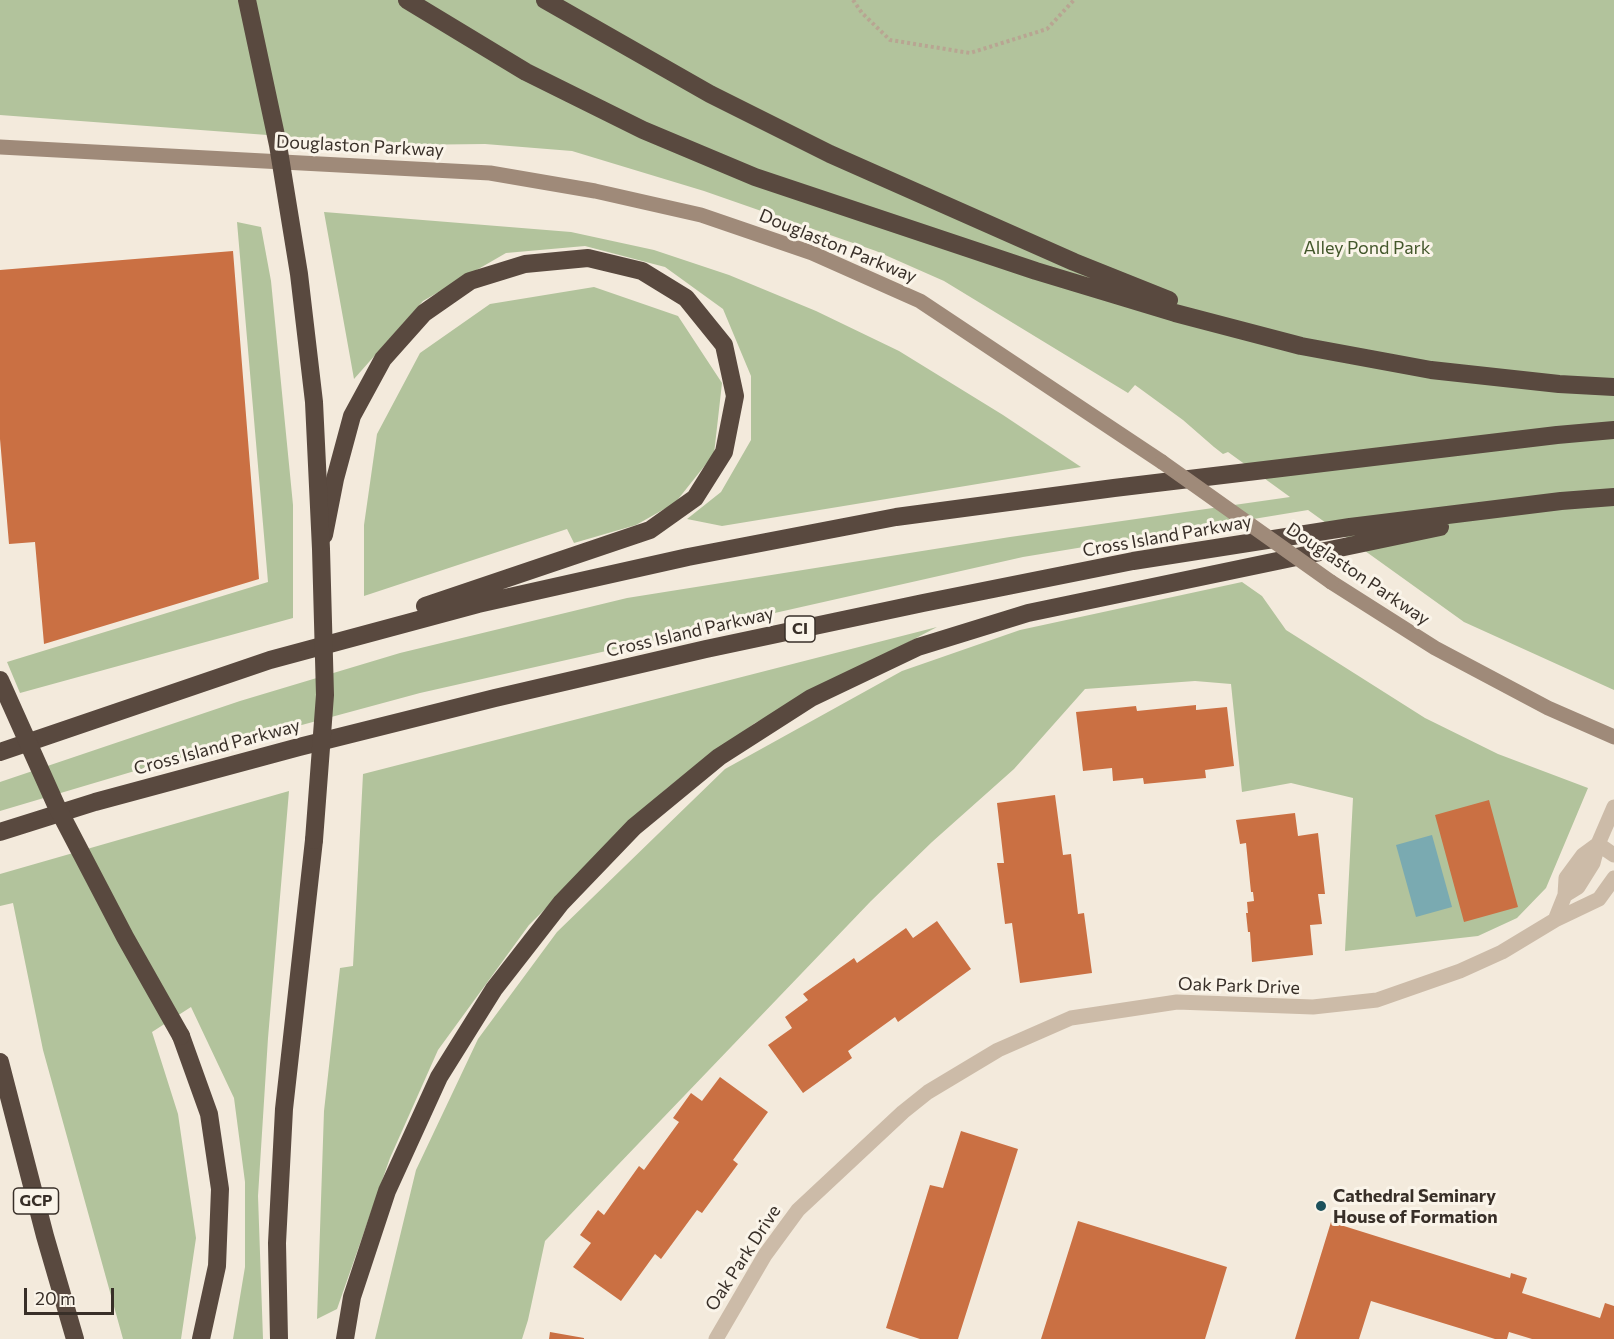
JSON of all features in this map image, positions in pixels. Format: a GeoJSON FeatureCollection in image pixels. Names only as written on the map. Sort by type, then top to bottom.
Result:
{"type":"FeatureCollection","features":[{"type":"Feature","properties":{"kind":"highway"},"geometry":{"type":"LineString","coordinates":[[247,0],[278,145],[299,274],[314,402],[325,695],[314,840],[284,1109],[277,1243],[279,1339]]}},
{"type":"Feature","properties":{"kind":"highway"},"geometry":{"type":"LineString","coordinates":[[407,0],[526,72],[643,130],[755,177],[1047,274],[1175,313],[1301,346],[1431,370],[1559,384],[1614,387]]}},
{"type":"Feature","properties":{"kind":"highway"},"geometry":{"type":"LineString","coordinates":[[545,0],[710,94],[830,154],[1095,271],[1193,310],[1301,346]]}},
{"type":"Feature","properties":{"kind":"highway"},"geometry":{"type":"LineString","coordinates":[[0,752],[650,530],[695,498],[724,452],[735,396],[724,345],[686,298],[642,271],[588,258],[525,264],[470,281],[424,313],[383,359],[352,416],[335,480],[321,549]]}},
{"type":"Feature","properties":{"kind":"highway"},"geometry":{"type":"LineString","coordinates":[[270,660],[478,604],[688,557],[896,518],[1114,488],[1614,430]]}},
{"type":"Feature","properties":{"kind":"highway","name":"Cross Island Parkway"},"geometry":{"type":"LineString","coordinates":[[0,832],[95,802],[299,747],[706,649],[1133,561],[1350,527],[1561,501],[1614,497]]}},
{"type":"Feature","properties":{"kind":"highway"},"geometry":{"type":"LineString","coordinates":[[345,1339],[352,1297],[387,1191],[439,1077],[494,989],[561,903],[634,827],[719,757],[811,698],[907,652],[1006,620],[1561,501]]}},
{"type":"Feature","properties":{"kind":"highway"},"geometry":{"type":"LineString","coordinates":[[0,680],[56,805],[125,937],[181,1036],[209,1114],[220,1189],[217,1266],[201,1339]]}},
{"type":"Feature","properties":{"kind":"highway","name":"GCP"},"geometry":{"type":"LineString","coordinates":[[0,1062],[45,1236],[75,1339]]}},
{"type":"Feature","properties":{"kind":"main road","name":"Douglaston Parkway"},"geometry":{"type":"LineString","coordinates":[[0,147],[490,173],[595,191],[701,215],[812,253],[920,301],[1162,462],[1331,582],[1435,648],[1548,708],[1614,736]]}},
{"type":"Feature","properties":{"kind":"street"},"geometry":{"type":"LineString","coordinates":[[1555,920],[1564,895],[1566,878],[1583,855],[1598,844],[1614,807]]}},
{"type":"Feature","properties":{"kind":"street"},"geometry":{"type":"LineString","coordinates":[[1598,844],[1614,855]]}},
{"type":"Feature","properties":{"kind":"street","name":"Oak Park Drive"},"geometry":{"type":"LineString","coordinates":[[716,1339],[765,1255],[798,1210],[903,1112],[928,1092],[998,1050],[1071,1018],[1177,1002],[1313,1007],[1377,1000],[1460,971],[1502,952],[1555,920],[1599,899],[1614,878]]}},
{"type":"Feature","properties":{"kind":"path"},"geometry":{"type":"LineString","coordinates":[[853,0],[862,13],[890,40],[970,53],[1047,29],[1074,0]]}},
{"type":"Feature","properties":{"kind":"green space","name":"Alley Pond Park"},"geometry":{"type":"Polygon","coordinates":[[[0,0],[1614,0],[1614,690],[1464,622],[1308,510],[1023,557],[420,693],[165,762],[0,811],[0,782],[240,701],[400,653],[627,598],[1010,537],[1290,497],[1228,452],[1223,454],[1183,420],[1135,385],[1128,393],[944,281],[876,251],[704,191],[572,151],[485,144],[401,145],[0,115],[0,0]]]}},
{"type":"Feature","properties":{"kind":"green space"},"geometry":{"type":"Polygon","coordinates":[[[324,212],[571,232],[654,250],[729,275],[816,311],[899,351],[1003,415],[1081,467],[722,526],[687,519],[721,492],[751,440],[751,376],[723,309],[665,267],[585,246],[506,253],[423,301],[354,379],[324,212]]]}},
{"type":"Feature","properties":{"kind":"green space"},"geometry":{"type":"Polygon","coordinates":[[[237,222],[261,227],[271,281],[293,505],[293,618],[20,693],[7,662],[268,582],[237,222]]]}},
{"type":"Feature","properties":{"kind":"green space"},"geometry":{"type":"Polygon","coordinates":[[[594,287],[678,316],[722,383],[714,454],[675,503],[636,525],[574,543],[567,529],[364,596],[364,525],[377,434],[420,353],[490,304],[594,287]]]}},
{"type":"Feature","properties":{"kind":"green space"},"geometry":{"type":"Polygon","coordinates":[[[1242,582],[1262,596],[1286,630],[1425,718],[1498,754],[1588,788],[1546,888],[1517,918],[1478,936],[1345,951],[1353,798],[1291,783],[1242,792],[1231,684],[1195,681],[1085,689],[1014,769],[932,842],[871,901],[545,1241],[522,1339],[375,1339],[416,1170],[478,1039],[557,932],[725,769],[902,671],[1020,630],[1242,582]]]}},
{"type":"Feature","properties":{"kind":"green space"},"geometry":{"type":"Polygon","coordinates":[[[937,627],[755,723],[666,789],[529,925],[438,1050],[390,1158],[337,1309],[317,1319],[324,1111],[340,968],[353,966],[363,774],[937,627]]]}},
{"type":"Feature","properties":{"kind":"green space"},"geometry":{"type":"Polygon","coordinates":[[[289,791],[268,1038],[258,1196],[263,1339],[233,1339],[245,1267],[245,1182],[234,1098],[191,1007],[152,1032],[178,1114],[196,1238],[181,1339],[123,1339],[43,1050],[13,903],[0,906],[0,874],[289,791]]]}},
{"type":"Feature","properties":{"kind":"water"},"geometry":{"type":"Polygon","coordinates":[[[1432,835],[1452,907],[1416,917],[1396,845],[1432,835]]]}},
{"type":"Feature","properties":{"kind":"building"},"geometry":{"type":"Polygon","coordinates":[[[233,251],[259,579],[44,644],[35,542],[9,544],[0,439],[0,270],[233,251]]]}},
{"type":"Feature","properties":{"kind":"building"},"geometry":{"type":"Polygon","coordinates":[[[1196,705],[1196,710],[1227,707],[1234,766],[1205,770],[1206,778],[1144,784],[1143,778],[1113,781],[1112,768],[1083,771],[1076,712],[1136,706],[1137,711],[1196,705]]]}},
{"type":"Feature","properties":{"kind":"building"},"geometry":{"type":"Polygon","coordinates":[[[1055,795],[1063,855],[1071,854],[1078,914],[1084,913],[1092,973],[1020,983],[1012,923],[1005,924],[997,863],[1004,863],[997,803],[1055,795]]]}},
{"type":"Feature","properties":{"kind":"building"},"geometry":{"type":"Polygon","coordinates":[[[1489,800],[1518,907],[1464,922],[1435,815],[1489,800]]]}},
{"type":"Feature","properties":{"kind":"building"},"geometry":{"type":"Polygon","coordinates":[[[1295,813],[1298,836],[1318,833],[1325,894],[1318,894],[1322,924],[1310,925],[1313,955],[1252,962],[1246,913],[1248,913],[1247,902],[1254,901],[1253,892],[1251,892],[1246,843],[1240,844],[1236,820],[1295,813]]]}},
{"type":"Feature","properties":{"kind":"building"},"geometry":{"type":"Polygon","coordinates":[[[937,921],[971,969],[898,1022],[895,1017],[848,1051],[852,1058],[803,1093],[768,1045],[792,1028],[785,1017],[808,1000],[803,994],[854,958],[857,963],[906,928],[913,938],[937,921]]]}},
{"type":"Feature","properties":{"kind":"building"},"geometry":{"type":"Polygon","coordinates":[[[720,1077],[768,1112],[733,1160],[738,1164],[702,1213],[697,1210],[661,1259],[655,1254],[621,1301],[573,1267],[591,1243],[580,1235],[598,1210],[604,1215],[639,1166],[644,1170],[679,1122],[673,1118],[691,1093],[702,1101],[720,1077]]]}},
{"type":"Feature","properties":{"kind":"building"},"geometry":{"type":"Polygon","coordinates":[[[961,1131],[1018,1149],[958,1339],[920,1339],[886,1328],[930,1185],[943,1188],[961,1131]]]}},
{"type":"Feature","properties":{"kind":"building"},"geometry":{"type":"Polygon","coordinates":[[[1078,1221],[1227,1267],[1205,1339],[1041,1339],[1078,1221]]]}},
{"type":"Feature","properties":{"kind":"building"},"geometry":{"type":"Polygon","coordinates":[[[1331,1222],[1510,1278],[1511,1273],[1527,1278],[1522,1293],[1600,1318],[1605,1303],[1614,1306],[1614,1339],[1532,1339],[1509,1332],[1507,1339],[1495,1339],[1371,1301],[1359,1339],[1295,1339],[1331,1222]]]}},
{"type":"Feature","properties":{"kind":"building"},"geometry":{"type":"Polygon","coordinates":[[[550,1332],[584,1338],[584,1339],[549,1339],[550,1332]]]}},
{"type":"Feature","properties":{"kind":"place","name":"Cathedral Seminary House of Formation"},"geometry":{"type":"Point","coordinates":[1321,1206]}}]}
